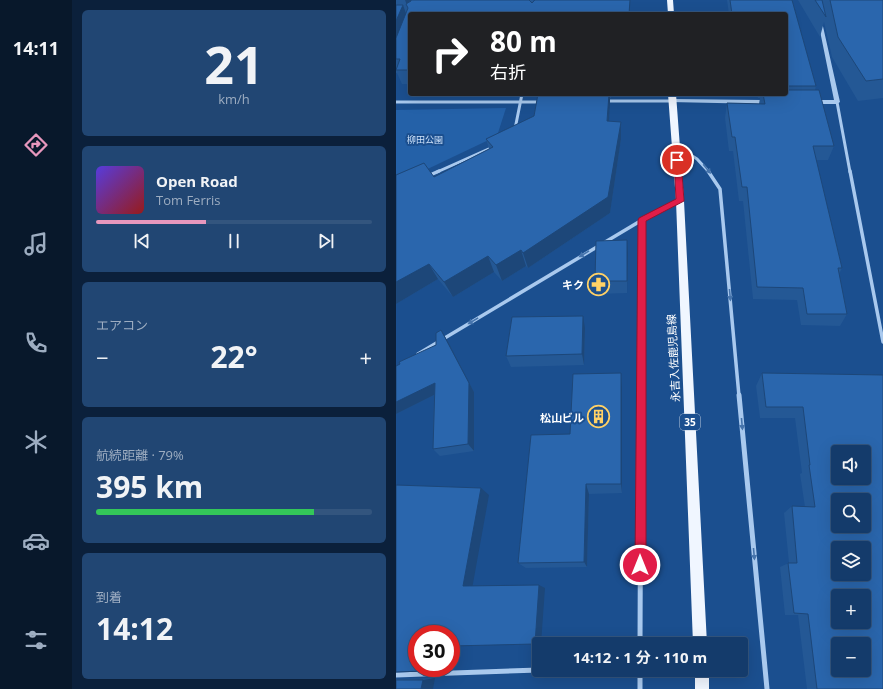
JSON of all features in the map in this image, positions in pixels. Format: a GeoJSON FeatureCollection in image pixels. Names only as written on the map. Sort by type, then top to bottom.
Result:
{"type":"FeatureCollection","features":[{"type":"Feature","properties":{"kind":"main road"},"geometry":{"type":"LineString","coordinates":[[670,0],[671,12]]}},
{"type":"Feature","properties":{"kind":"main road","name":"永吉入佐鹿児島線"},"geometry":{"type":"LineString","coordinates":[[672,98],[680,201],[700,637]]}},
{"type":"Feature","properties":{"kind":"main road"},"geometry":{"type":"LineString","coordinates":[[702,677],[702,689]]}},
{"type":"Feature","properties":{"kind":"street"},"geometry":{"type":"LineString","coordinates":[[819,15],[883,342]]}},
{"type":"Feature","properties":{"kind":"street"},"geometry":{"type":"LineString","coordinates":[[515,130],[522,96]]}},
{"type":"Feature","properties":{"kind":"street"},"geometry":{"type":"LineString","coordinates":[[602,102],[672,98],[777,102]]}},
{"type":"Feature","properties":{"kind":"street"},"geometry":{"type":"LineString","coordinates":[[396,102],[543,102]]}},
{"type":"Feature","properties":{"kind":"street"},"geometry":{"type":"LineString","coordinates":[[807,102],[837,102]]}},
{"type":"Feature","properties":{"kind":"street"},"geometry":{"type":"LineString","coordinates":[[424,179],[499,144]]}},
{"type":"Feature","properties":{"kind":"street"},"geometry":{"type":"LineString","coordinates":[[676,146],[695,156],[708,168],[720,189],[767,689]]}},
{"type":"Feature","properties":{"kind":"street"},"geometry":{"type":"LineString","coordinates":[[416,355],[642,220],[680,201]]}},
{"type":"Feature","properties":{"kind":"street"},"geometry":{"type":"LineString","coordinates":[[640,637],[642,220]]}},
{"type":"Feature","properties":{"kind":"street"},"geometry":{"type":"LineString","coordinates":[[396,675],[532,670]]}},
{"type":"Feature","properties":{"kind":"street"},"geometry":{"type":"LineString","coordinates":[[640,677],[640,689]]}},
{"type":"Feature","properties":{"kind":"green space","name":"柳田公園"},"geometry":{"type":"Polygon","coordinates":[[[506,108],[497,136],[396,184],[396,110],[506,108]]]}},
{"type":"Feature","properties":{"kind":"building"},"geometry":{"type":"Polygon","coordinates":[[[529,0],[532,3],[535,0],[630,0],[629,12],[408,12],[408,70],[396,70],[400,59],[396,59],[396,38],[408,8],[406,4],[411,1],[529,0]]]}},
{"type":"Feature","properties":{"kind":"building"},"geometry":{"type":"Polygon","coordinates":[[[730,0],[792,0],[816,86],[788,86],[788,12],[732,12],[730,0]]]}},
{"type":"Feature","properties":{"kind":"building"},"geometry":{"type":"Polygon","coordinates":[[[815,0],[822,0],[826,17],[815,0]]]}},
{"type":"Feature","properties":{"kind":"building"},"geometry":{"type":"Polygon","coordinates":[[[830,0],[883,0],[883,79],[866,81],[838,37],[830,0]]]}},
{"type":"Feature","properties":{"kind":"building"},"geometry":{"type":"Polygon","coordinates":[[[396,5],[403,5],[396,21],[396,5]]]}},
{"type":"Feature","properties":{"kind":"building"},"geometry":{"type":"Polygon","coordinates":[[[788,90],[819,90],[834,146],[813,146],[842,268],[838,268],[847,314],[807,314],[803,288],[757,287],[747,187],[742,187],[735,137],[732,137],[727,103],[765,104],[763,96],[788,96],[788,90]]]}},
{"type":"Feature","properties":{"kind":"building"},"geometry":{"type":"Polygon","coordinates":[[[538,96],[609,96],[607,121],[621,122],[608,197],[523,253],[521,250],[496,265],[488,256],[444,282],[429,264],[396,282],[396,175],[424,163],[434,177],[493,147],[486,139],[534,116],[538,96]]]}},
{"type":"Feature","properties":{"kind":"building"},"geometry":{"type":"Polygon","coordinates":[[[627,240],[627,281],[595,281],[596,241],[627,240]]]}},
{"type":"Feature","properties":{"kind":"building"},"geometry":{"type":"Polygon","coordinates":[[[583,316],[582,354],[506,356],[512,317],[583,316]]]}},
{"type":"Feature","properties":{"kind":"building"},"geometry":{"type":"Polygon","coordinates":[[[441,330],[469,383],[468,444],[433,449],[435,383],[396,402],[396,366],[400,364],[399,362],[436,345],[436,333],[441,330]]]}},
{"type":"Feature","properties":{"kind":"building"},"geometry":{"type":"Polygon","coordinates":[[[621,373],[621,484],[586,484],[584,562],[518,563],[531,435],[570,434],[573,374],[621,373]]]}},
{"type":"Feature","properties":{"kind":"building"},"geometry":{"type":"Polygon","coordinates":[[[762,373],[883,375],[883,689],[817,689],[808,614],[794,613],[788,563],[797,563],[792,506],[815,507],[803,407],[766,407],[762,373]]]}},
{"type":"Feature","properties":{"kind":"building"},"geometry":{"type":"Polygon","coordinates":[[[396,485],[481,488],[463,586],[539,585],[535,637],[532,637],[532,644],[460,646],[460,625],[408,625],[408,672],[396,672],[396,485]]]}},
{"type":"Feature","properties":{"kind":"building"},"geometry":{"type":"Polygon","coordinates":[[[396,680],[423,680],[421,689],[396,689],[396,680]]]}},
{"type":"Feature","properties":{"kind":"place","name":"キク"},"geometry":{"type":"Point","coordinates":[599,284]}},
{"type":"Feature","properties":{"kind":"place","name":"松山ビル"},"geometry":{"type":"Point","coordinates":[599,417]}},
{"type":"Feature","properties":{"kind":"route"},"geometry":{"type":"LineString","coordinates":[[640,565],[642,220],[680,201],[677,160]]}}]}
